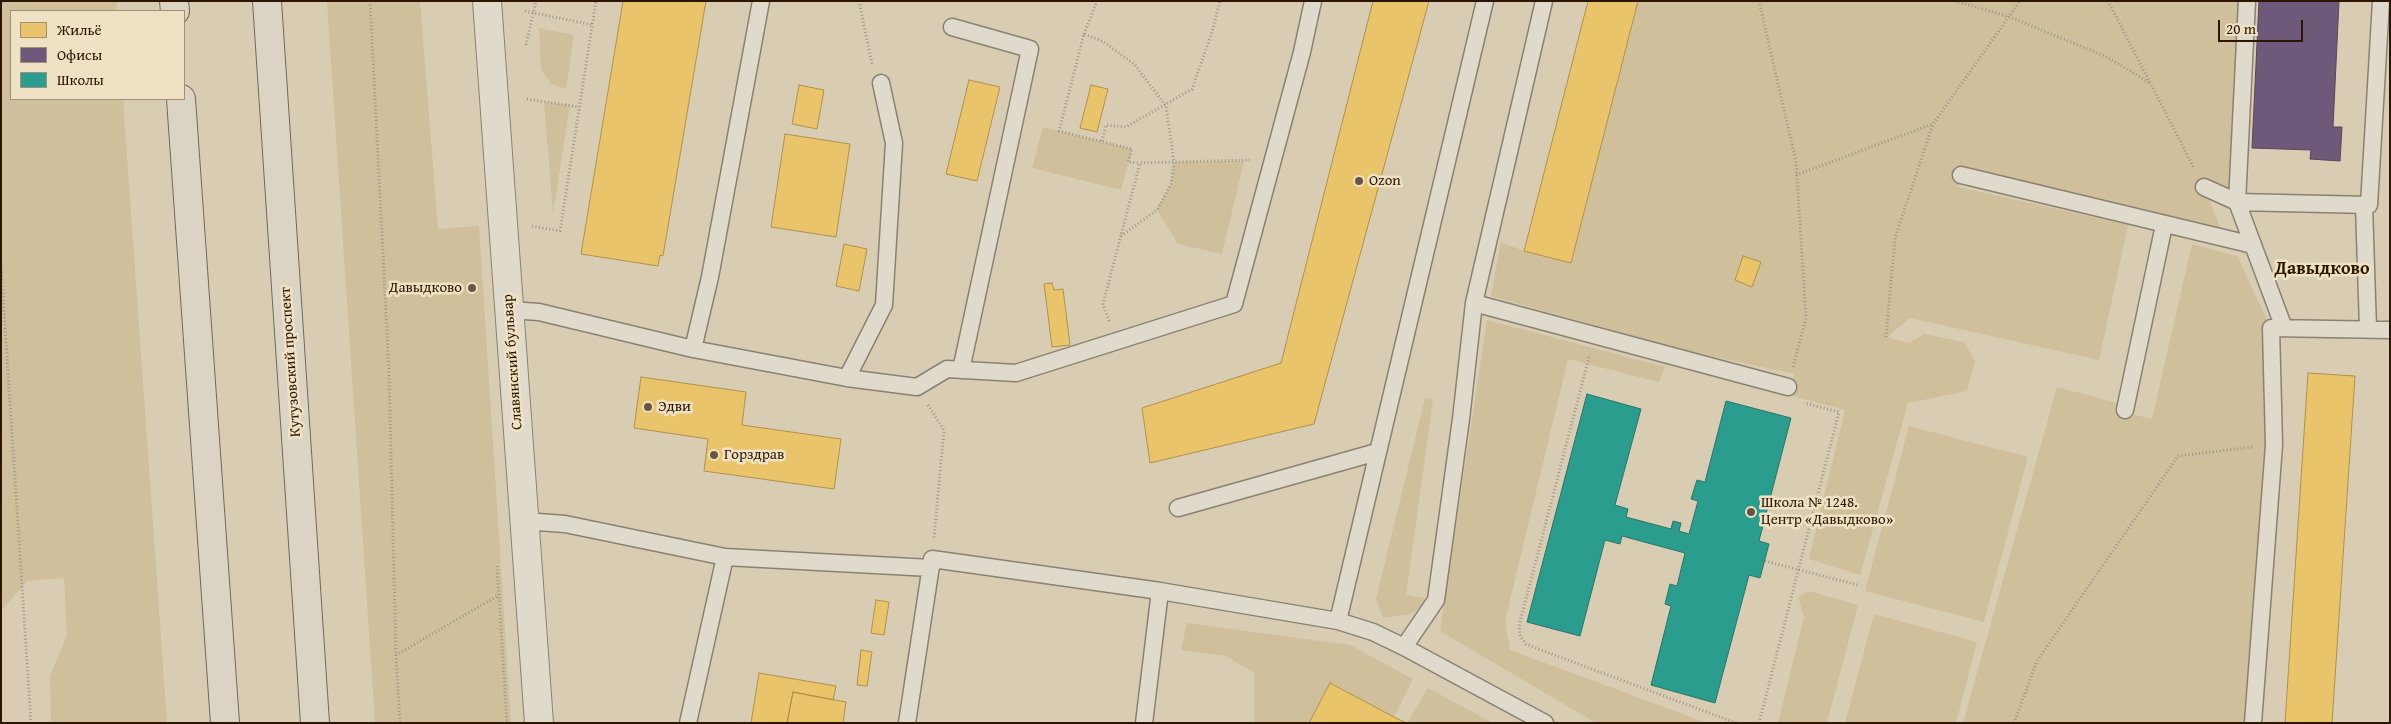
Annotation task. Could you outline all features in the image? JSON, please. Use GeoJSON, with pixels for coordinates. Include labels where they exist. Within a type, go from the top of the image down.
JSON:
{"type":"FeatureCollection","features":[{"type":"Feature","properties":{"kind":"main road","name":"Кутузовский проспект"},"geometry":{"type":"LineString","coordinates":[[268,1],[315,723]]}},
{"type":"Feature","properties":{"kind":"main road"},"geometry":{"type":"LineString","coordinates":[[181,100],[225,723]]}},
{"type":"Feature","properties":{"kind":"street","name":"Славянский бульвар"},"geometry":{"type":"LineString","coordinates":[[487,1],[540,723]]}},
{"type":"Feature","properties":{"kind":"lane"},"geometry":{"type":"LineString","coordinates":[[693,349],[710,277],[761,1]]}},
{"type":"Feature","properties":{"kind":"lane"},"geometry":{"type":"LineString","coordinates":[[510,310],[539,312],[693,349],[848,378],[917,387],[947,368],[1016,373],[1234,304],[1313,1]]}},
{"type":"Feature","properties":{"kind":"lane"},"geometry":{"type":"LineString","coordinates":[[1338,621],[1485,1]]}},
{"type":"Feature","properties":{"kind":"lane"},"geometry":{"type":"LineString","coordinates":[[1404,647],[1436,600],[1461,419],[1474,303],[1544,1]]}},
{"type":"Feature","properties":{"kind":"lane"},"geometry":{"type":"LineString","coordinates":[[2247,1],[2237,202],[2284,328]]}},
{"type":"Feature","properties":{"kind":"lane"},"geometry":{"type":"LineString","coordinates":[[2204,187],[2237,202],[2369,205],[2381,1]]}},
{"type":"Feature","properties":{"kind":"lane"},"geometry":{"type":"LineString","coordinates":[[952,27],[1030,49],[961,370]]}},
{"type":"Feature","properties":{"kind":"lane"},"geometry":{"type":"LineString","coordinates":[[848,378],[884,306],[894,144],[881,83]]}},
{"type":"Feature","properties":{"kind":"lane"},"geometry":{"type":"LineString","coordinates":[[1961,176],[2253,245]]}},
{"type":"Feature","properties":{"kind":"lane"},"geometry":{"type":"LineString","coordinates":[[2364,205],[2368,329]]}},
{"type":"Feature","properties":{"kind":"lane"},"geometry":{"type":"LineString","coordinates":[[2125,410],[2164,225]]}},
{"type":"Feature","properties":{"kind":"lane"},"geometry":{"type":"LineString","coordinates":[[1474,303],[1788,387]]}},
{"type":"Feature","properties":{"kind":"lane"},"geometry":{"type":"LineString","coordinates":[[2253,723],[2274,445],[2271,328],[2390,330]]}},
{"type":"Feature","properties":{"kind":"lane"},"geometry":{"type":"LineString","coordinates":[[1178,508],[1377,452]]}},
{"type":"Feature","properties":{"kind":"lane"},"geometry":{"type":"LineString","coordinates":[[524,521],[565,524],[725,558],[932,563],[1160,591],[1338,621],[1373,632],[1404,647],[1545,723]]}},
{"type":"Feature","properties":{"kind":"lane"},"geometry":{"type":"LineString","coordinates":[[688,723],[725,558]]}},
{"type":"Feature","properties":{"kind":"lane"},"geometry":{"type":"LineString","coordinates":[[907,723],[932,563]]}},
{"type":"Feature","properties":{"kind":"lane"},"geometry":{"type":"LineString","coordinates":[[1144,723],[1160,591]]}},
{"type":"Feature","properties":{"kind":"path"},"geometry":{"type":"LineString","coordinates":[[370,1],[389,372],[396,656],[400,723]]}},
{"type":"Feature","properties":{"kind":"path"},"geometry":{"type":"LineString","coordinates":[[526,45],[536,1]]}},
{"type":"Feature","properties":{"kind":"path"},"geometry":{"type":"LineString","coordinates":[[532,226],[560,231],[596,1]]}},
{"type":"Feature","properties":{"kind":"path"},"geometry":{"type":"LineString","coordinates":[[859,1],[870,60],[881,83]]}},
{"type":"Feature","properties":{"kind":"path"},"geometry":{"type":"LineString","coordinates":[[1097,1],[1084,34],[1059,130],[1132,149],[1128,162],[1244,161],[1274,153]]}},
{"type":"Feature","properties":{"kind":"path"},"geometry":{"type":"LineString","coordinates":[[1102,141],[1106,125],[1126,127],[1166,106],[1192,89],[1212,32],[1220,1]]}},
{"type":"Feature","properties":{"kind":"path"},"geometry":{"type":"LineString","coordinates":[[1759,1],[1796,162],[1806,318],[1785,398],[1839,412],[1759,723]]}},
{"type":"Feature","properties":{"kind":"path"},"geometry":{"type":"LineString","coordinates":[[1955,1],[2010,16],[2107,57],[2150,84]]}},
{"type":"Feature","properties":{"kind":"path"},"geometry":{"type":"LineString","coordinates":[[1886,337],[1895,238],[1933,124],[2020,1]]}},
{"type":"Feature","properties":{"kind":"path"},"geometry":{"type":"LineString","coordinates":[[2108,1],[2204,187]]}},
{"type":"Feature","properties":{"kind":"path"},"geometry":{"type":"LineString","coordinates":[[525,12],[593,25]]}},
{"type":"Feature","properties":{"kind":"path"},"geometry":{"type":"LineString","coordinates":[[1084,34],[1104,42],[1135,65],[1166,106],[1174,162],[1171,184],[1157,210],[1121,236]]}},
{"type":"Feature","properties":{"kind":"path"},"geometry":{"type":"LineString","coordinates":[[527,99],[580,107]]}},
{"type":"Feature","properties":{"kind":"path"},"geometry":{"type":"LineString","coordinates":[[1796,175],[1933,124]]}},
{"type":"Feature","properties":{"kind":"path"},"geometry":{"type":"LineString","coordinates":[[1115,341],[1103,304],[1140,163]]}},
{"type":"Feature","properties":{"kind":"path"},"geometry":{"type":"LineString","coordinates":[[1,265],[31,723]]}},
{"type":"Feature","properties":{"kind":"path"},"geometry":{"type":"LineString","coordinates":[[1595,335],[1519,626],[1520,636],[1526,644],[1533,647],[1736,723]]}},
{"type":"Feature","properties":{"kind":"path"},"geometry":{"type":"LineString","coordinates":[[917,387],[944,430],[932,563]]}},
{"type":"Feature","properties":{"kind":"path"},"geometry":{"type":"LineString","coordinates":[[2014,723],[2037,661],[2178,456],[2274,445]]}},
{"type":"Feature","properties":{"kind":"path"},"geometry":{"type":"LineString","coordinates":[[1764,561],[1858,585]]}},
{"type":"Feature","properties":{"kind":"path"},"geometry":{"type":"LineString","coordinates":[[396,656],[499,595]]}},
{"type":"Feature","properties":{"kind":"path"},"geometry":{"type":"LineString","coordinates":[[1722,723],[1724,718]]}},
{"type":"Feature","properties":{"kind":"shaded area"},"geometry":{"type":"Polygon","coordinates":[[[1,1],[117,1],[117,10],[10,10],[10,100],[123,100],[167,723],[51,723],[50,676],[67,635],[64,578],[27,581],[1,611],[1,1]]]}},
{"type":"Feature","properties":{"kind":"shaded area"},"geometry":{"type":"Polygon","coordinates":[[[327,1],[420,1],[438,229],[479,226],[511,723],[375,723],[327,1]]]}},
{"type":"Feature","properties":{"kind":"shaded area"},"geometry":{"type":"Polygon","coordinates":[[[1638,1],[2247,1],[2237,202],[2204,188],[2225,239],[1961,176],[1958,187],[2128,225],[2099,360],[1910,318],[1887,337],[1910,343],[1924,334],[1964,342],[1975,361],[1967,391],[1908,403],[1860,575],[1809,559],[1845,410],[1789,395],[1794,374],[1684,350],[1491,296],[1501,242],[1524,251],[1571,262],[1638,1]],[[1743,257],[1735,280],[1752,287],[1761,262],[1743,257]]]}},
{"type":"Feature","properties":{"kind":"shaded area"},"geometry":{"type":"Polygon","coordinates":[[[539,28],[574,35],[566,89],[551,84],[541,69],[539,28]]]}},
{"type":"Feature","properties":{"kind":"shaded area"},"geometry":{"type":"Polygon","coordinates":[[[544,102],[570,105],[553,214],[544,102]]]}},
{"type":"Feature","properties":{"kind":"shaded area"},"geometry":{"type":"Polygon","coordinates":[[[1043,127],[1132,149],[1121,190],[1032,168],[1043,127]]]}},
{"type":"Feature","properties":{"kind":"shaded area"},"geometry":{"type":"Polygon","coordinates":[[[1244,161],[1222,254],[1178,244],[1157,210],[1171,184],[1174,162],[1244,161]]]}},
{"type":"Feature","properties":{"kind":"shaded area"},"geometry":{"type":"Polygon","coordinates":[[[2192,244],[2237,256],[2271,328],[2274,445],[2249,723],[1963,723],[2057,387],[2118,403],[2131,414],[2152,419],[2192,244]]]}},
{"type":"Feature","properties":{"kind":"shaded area"},"geometry":{"type":"Polygon","coordinates":[[[1487,320],[1665,367],[1659,382],[1568,359],[1505,621],[1510,650],[1707,723],[1596,723],[1440,631],[1487,320]]]}},
{"type":"Feature","properties":{"kind":"shaded area"},"geometry":{"type":"Polygon","coordinates":[[[1425,398],[1433,400],[1406,595],[1436,600],[1411,614],[1383,618],[1376,599],[1425,398]]]}},
{"type":"Feature","properties":{"kind":"shaded area"},"geometry":{"type":"Polygon","coordinates":[[[1909,426],[2028,457],[1984,622],[1865,591],[1909,426]]]}},
{"type":"Feature","properties":{"kind":"shaded area"},"geometry":{"type":"Polygon","coordinates":[[[1809,591],[1858,605],[1827,723],[1778,723],[1804,617],[1798,597],[1809,591]]]}},
{"type":"Feature","properties":{"kind":"shaded area"},"geometry":{"type":"Polygon","coordinates":[[[1874,614],[1977,642],[1956,723],[1845,723],[1874,614]]]}},
{"type":"Feature","properties":{"kind":"shaded area"},"geometry":{"type":"Polygon","coordinates":[[[1187,623],[1350,645],[1413,679],[1394,717],[1330,683],[1309,723],[1254,723],[1254,673],[1226,656],[1181,650],[1187,623]]]}},
{"type":"Feature","properties":{"kind":"shaded area"},"geometry":{"type":"Polygon","coordinates":[[[1428,688],[1493,723],[1407,723],[1428,688]]]}},
{"type":"Feature","properties":{"kind":"building: Жильё"},"geometry":{"type":"Polygon","coordinates":[[[623,1],[706,1],[663,256],[660,255],[658,266],[581,254],[623,1]]]}},
{"type":"Feature","properties":{"kind":"building: Жильё"},"geometry":{"type":"Polygon","coordinates":[[[1373,1],[1429,1],[1314,424],[1150,463],[1142,408],[1281,363],[1373,1]]]}},
{"type":"Feature","properties":{"kind":"building: Жильё"},"geometry":{"type":"Polygon","coordinates":[[[1588,1],[1638,1],[1571,263],[1524,251],[1588,1]]]}},
{"type":"Feature","properties":{"kind":"building: Жильё"},"geometry":{"type":"Polygon","coordinates":[[[969,80],[1000,87],[977,181],[946,174],[969,80]]]}},
{"type":"Feature","properties":{"kind":"building: Жильё"},"geometry":{"type":"Polygon","coordinates":[[[799,85],[824,90],[817,129],[792,124],[799,85]]]}},
{"type":"Feature","properties":{"kind":"building: Жильё"},"geometry":{"type":"Polygon","coordinates":[[[1091,85],[1108,89],[1097,132],[1080,128],[1091,85]]]}},
{"type":"Feature","properties":{"kind":"building: Жильё"},"geometry":{"type":"Polygon","coordinates":[[[785,134],[850,144],[836,237],[771,227],[785,134]]]}},
{"type":"Feature","properties":{"kind":"building: Жильё"},"geometry":{"type":"Polygon","coordinates":[[[844,244],[867,249],[859,291],[836,286],[844,244]]]}},
{"type":"Feature","properties":{"kind":"building: Жильё"},"geometry":{"type":"Polygon","coordinates":[[[1743,256],[1761,262],[1752,287],[1735,280],[1743,256]]]}},
{"type":"Feature","properties":{"kind":"building: Жильё"},"geometry":{"type":"Polygon","coordinates":[[[1052,283],[1054,290],[1063,289],[1070,345],[1052,347],[1044,284],[1052,283]]]}},
{"type":"Feature","properties":{"kind":"building: Жильё"},"geometry":{"type":"Polygon","coordinates":[[[2308,373],[2355,376],[2332,723],[2285,723],[2308,373]]]}},
{"type":"Feature","properties":{"kind":"building: Жильё"},"geometry":{"type":"Polygon","coordinates":[[[641,377],[746,392],[742,425],[841,439],[834,489],[704,471],[708,439],[634,428],[641,377]]]}},
{"type":"Feature","properties":{"kind":"building: Жильё"},"geometry":{"type":"Polygon","coordinates":[[[876,600],[889,602],[884,635],[871,633],[876,600]]]}},
{"type":"Feature","properties":{"kind":"building: Жильё"},"geometry":{"type":"Polygon","coordinates":[[[861,650],[872,652],[867,686],[857,685],[861,650]]]}},
{"type":"Feature","properties":{"kind":"building: Жильё"},"geometry":{"type":"Polygon","coordinates":[[[759,673],[836,686],[833,700],[793,692],[787,723],[751,723],[759,673]]]}},
{"type":"Feature","properties":{"kind":"building: Жильё"},"geometry":{"type":"Polygon","coordinates":[[[1330,683],[1394,717],[1406,723],[1309,723],[1330,683]]]}},
{"type":"Feature","properties":{"kind":"building: Жильё"},"geometry":{"type":"Polygon","coordinates":[[[793,692],[846,702],[843,723],[787,723],[793,692]]]}},
{"type":"Feature","properties":{"kind":"building: Офисы"},"geometry":{"type":"Polygon","coordinates":[[[2259,1],[2339,1],[2333,127],[2342,127],[2340,161],[2310,159],[2311,150],[2252,148],[2259,1]]]}},
{"type":"Feature","properties":{"kind":"building: Школы"},"geometry":{"type":"Polygon","coordinates":[[[1587,394],[1641,409],[1615,505],[1628,509],[1626,517],[1671,529],[1673,521],[1681,523],[1679,531],[1689,534],[1698,501],[1691,499],[1697,480],[1705,482],[1726,401],[1791,418],[1759,541],[1769,544],[1760,578],[1749,575],[1715,703],[1651,685],[1671,606],[1665,604],[1670,584],[1677,586],[1685,553],[1622,536],[1620,544],[1605,540],[1580,636],[1527,622],[1587,394]]]}},
{"type":"Feature","properties":{"kind":"place","name":"Ozon"},"geometry":{"type":"Point","coordinates":[1359,181]}},
{"type":"Feature","properties":{"kind":"place","name":"Давыдково"},"geometry":{"type":"Point","coordinates":[472,288]}},
{"type":"Feature","properties":{"kind":"place","name":"Эдви"},"geometry":{"type":"Point","coordinates":[648,407]}},
{"type":"Feature","properties":{"kind":"place","name":"Горздрав"},"geometry":{"type":"Point","coordinates":[714,455]}},
{"type":"Feature","properties":{"kind":"place","name":"Школа № 1248. Центр «Давыдково»"},"geometry":{"type":"Point","coordinates":[1751,512]}},
{"type":"Feature","properties":{"kind":"district","name":"Давыдково"},"geometry":{"type":"Point","coordinates":[2322,269]}}]}
